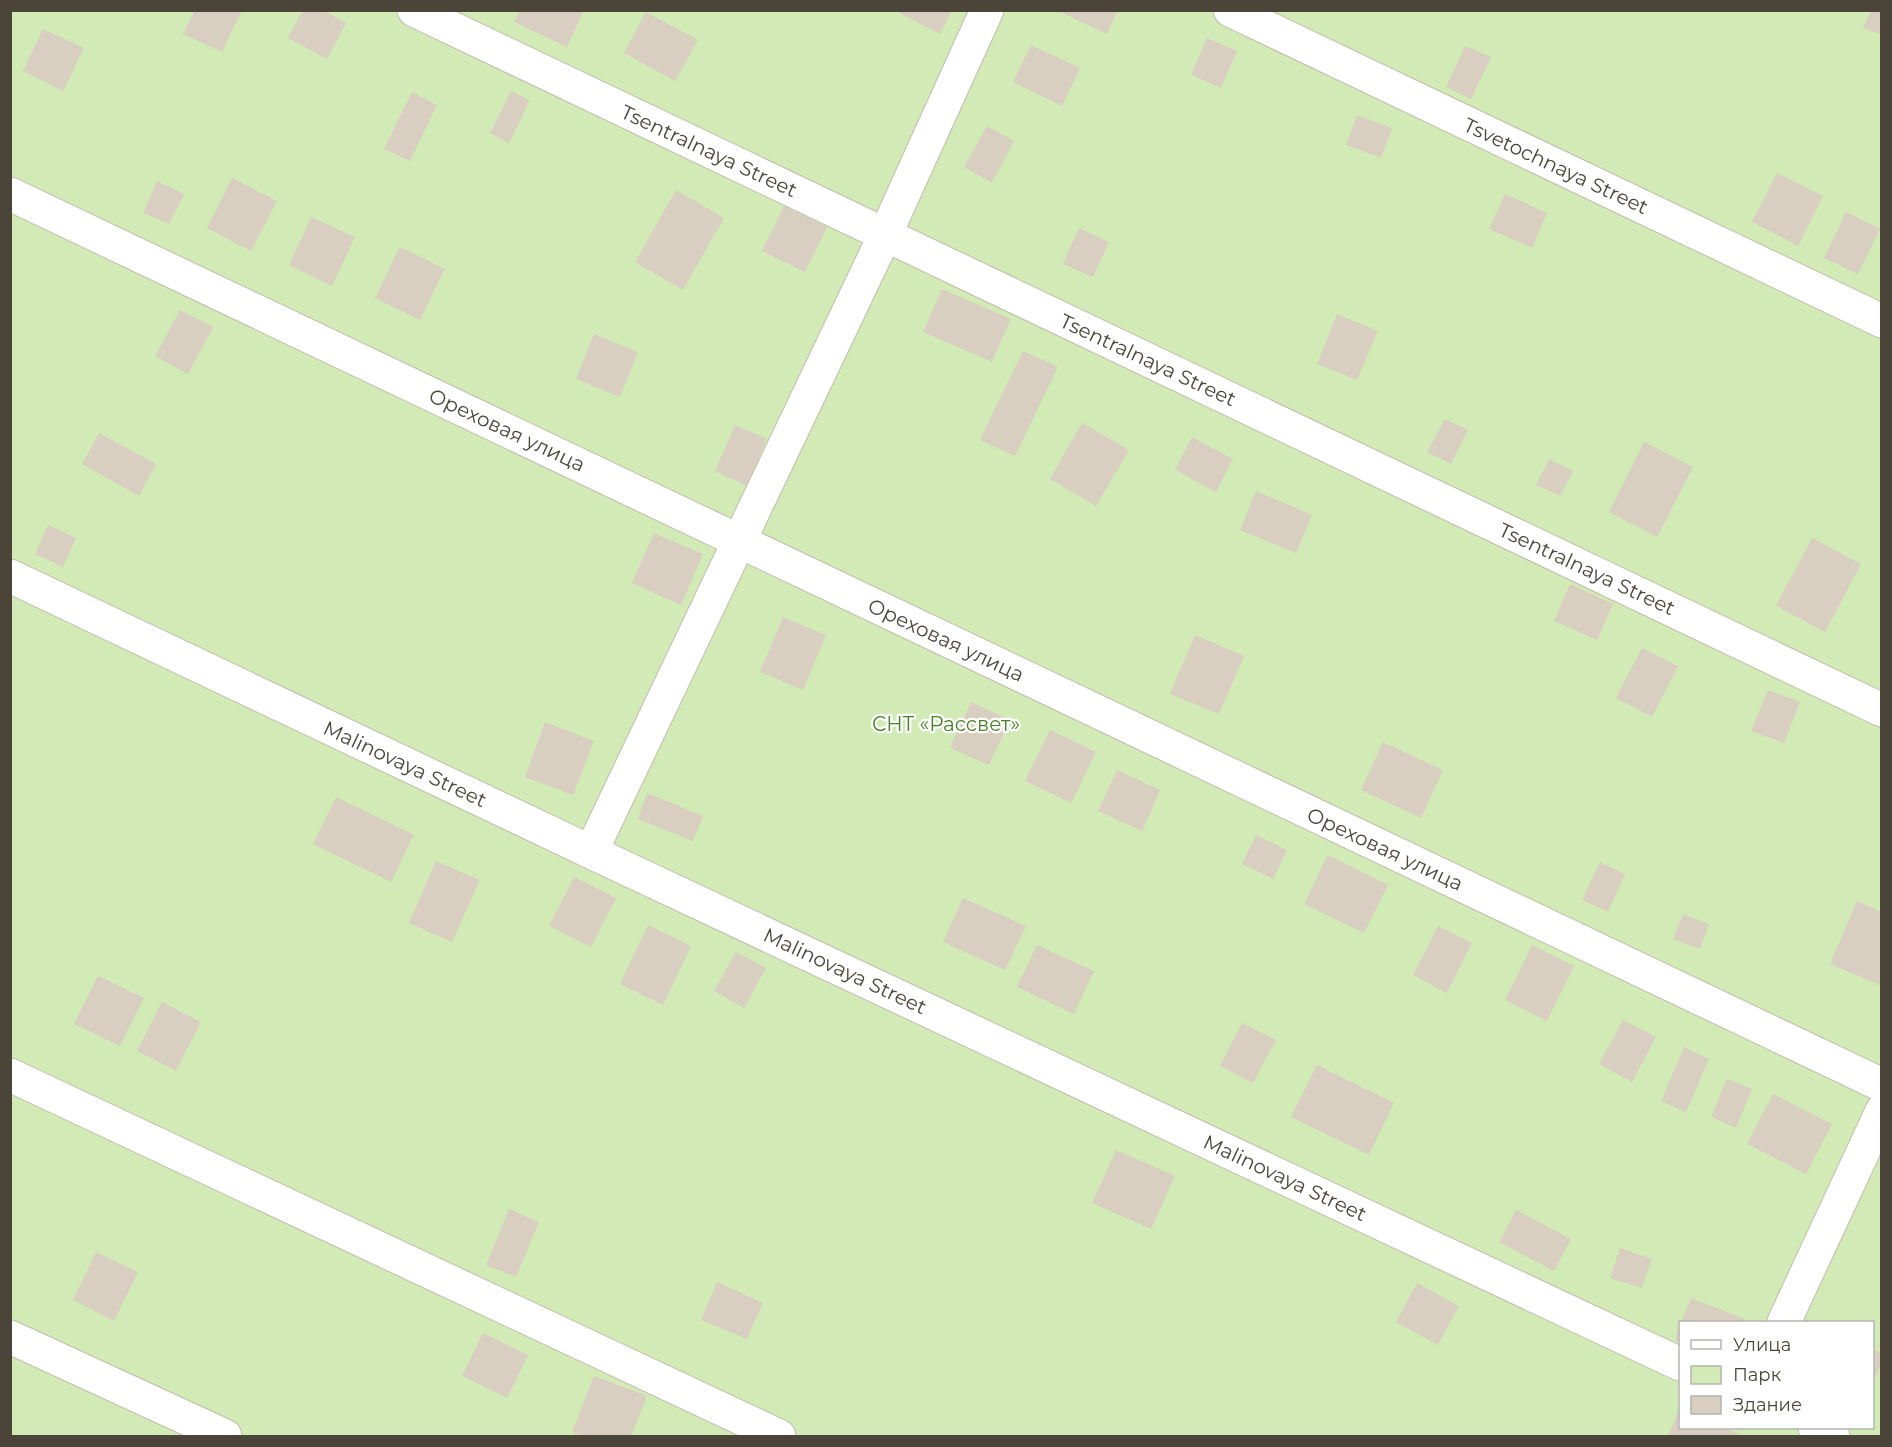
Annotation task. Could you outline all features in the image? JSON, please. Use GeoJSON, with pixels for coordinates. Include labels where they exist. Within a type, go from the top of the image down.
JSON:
{"type":"FeatureCollection","features":[{"type":"Feature","properties":{"kind":"street","name":"Tsentralnaya Street"},"geometry":{"type":"LineString","coordinates":[[414,10],[1881,710]]}},
{"type":"Feature","properties":{"kind":"street"},"geometry":{"type":"LineString","coordinates":[[591,852],[885,235],[987,10]]}},
{"type":"Feature","properties":{"kind":"street","name":"Tsvetochnaya Street"},"geometry":{"type":"LineString","coordinates":[[1230,10],[1881,321]]}},
{"type":"Feature","properties":{"kind":"street","name":"Ореховая улица"},"geometry":{"type":"LineString","coordinates":[[10,194],[1881,1086]]}},
{"type":"Feature","properties":{"kind":"street","name":"Malinovaya Street"},"geometry":{"type":"LineString","coordinates":[[10,576],[1679,1364]]}},
{"type":"Feature","properties":{"kind":"street"},"geometry":{"type":"LineString","coordinates":[[10,1075],[779,1437]]}},
{"type":"Feature","properties":{"kind":"street"},"geometry":{"type":"LineString","coordinates":[[1785,1321],[1881,1111]]}},
{"type":"Feature","properties":{"kind":"street"},"geometry":{"type":"LineString","coordinates":[[10,1337],[225,1437]]}},
{"type":"Feature","properties":{"kind":"street"},"geometry":{"type":"LineString","coordinates":[[1817,1429],[1833,1437]]}},
{"type":"Feature","properties":{"kind":"green space","name":"СНТ «Рассвет»"},"geometry":{"type":"Polygon","coordinates":[[[10,11],[1881,11],[1881,1436],[11,1436],[10,11]]]}},
{"type":"Feature","properties":{"kind":"building"},"geometry":{"type":"Polygon","coordinates":[[[195,10],[242,10],[222,52],[183,34],[195,10]]]}},
{"type":"Feature","properties":{"kind":"building"},"geometry":{"type":"Polygon","coordinates":[[[303,10],[323,10],[346,23],[327,59],[288,38],[303,10]]]}},
{"type":"Feature","properties":{"kind":"building"},"geometry":{"type":"Polygon","coordinates":[[[520,10],[584,10],[567,47],[514,22],[520,10]]]}},
{"type":"Feature","properties":{"kind":"building"},"geometry":{"type":"Polygon","coordinates":[[[894,10],[952,10],[940,34],[894,10]]]}},
{"type":"Feature","properties":{"kind":"building"},"geometry":{"type":"Polygon","coordinates":[[[1056,10],[1118,10],[1107,34],[1056,10]]]}},
{"type":"Feature","properties":{"kind":"building"},"geometry":{"type":"Polygon","coordinates":[[[1871,10],[1882,10],[1882,35],[1863,28],[1871,10]]]}},
{"type":"Feature","properties":{"kind":"building"},"geometry":{"type":"Polygon","coordinates":[[[646,12],[698,40],[675,81],[624,53],[646,12]]]}},
{"type":"Feature","properties":{"kind":"building"},"geometry":{"type":"Polygon","coordinates":[[[43,29],[84,48],[63,91],[23,71],[43,29]]]}},
{"type":"Feature","properties":{"kind":"building"},"geometry":{"type":"Polygon","coordinates":[[[1207,38],[1237,51],[1221,88],[1191,75],[1207,38]]]}},
{"type":"Feature","properties":{"kind":"building"},"geometry":{"type":"Polygon","coordinates":[[[1031,45],[1080,68],[1062,106],[1013,82],[1031,45]]]}},
{"type":"Feature","properties":{"kind":"building"},"geometry":{"type":"Polygon","coordinates":[[[1465,46],[1491,57],[1471,99],[1446,87],[1465,46]]]}},
{"type":"Feature","properties":{"kind":"building"},"geometry":{"type":"Polygon","coordinates":[[[511,91],[530,100],[509,143],[490,133],[511,91]]]}},
{"type":"Feature","properties":{"kind":"building"},"geometry":{"type":"Polygon","coordinates":[[[412,92],[437,105],[410,161],[384,149],[412,92]]]}},
{"type":"Feature","properties":{"kind":"building"},"geometry":{"type":"Polygon","coordinates":[[[1357,115],[1392,128],[1381,158],[1346,145],[1357,115]]]}},
{"type":"Feature","properties":{"kind":"building"},"geometry":{"type":"Polygon","coordinates":[[[987,126],[1014,141],[992,183],[964,167],[987,126]]]}},
{"type":"Feature","properties":{"kind":"building"},"geometry":{"type":"Polygon","coordinates":[[[1777,173],[1823,196],[1798,246],[1752,222],[1777,173]]]}},
{"type":"Feature","properties":{"kind":"building"},"geometry":{"type":"Polygon","coordinates":[[[232,178],[277,201],[251,251],[207,228],[232,178]]]}},
{"type":"Feature","properties":{"kind":"building"},"geometry":{"type":"Polygon","coordinates":[[[157,181],[184,194],[169,224],[143,213],[157,181]]]}},
{"type":"Feature","properties":{"kind":"building"},"geometry":{"type":"Polygon","coordinates":[[[676,190],[724,218],[683,290],[635,262],[676,190]]]}},
{"type":"Feature","properties":{"kind":"building"},"geometry":{"type":"Polygon","coordinates":[[[1505,194],[1547,213],[1532,248],[1489,229],[1505,194]]]}},
{"type":"Feature","properties":{"kind":"building"},"geometry":{"type":"Polygon","coordinates":[[[784,206],[827,227],[805,272],[762,251],[784,206]]]}},
{"type":"Feature","properties":{"kind":"building"},"geometry":{"type":"Polygon","coordinates":[[[1846,212],[1880,229],[1858,274],[1824,258],[1846,212]]]}},
{"type":"Feature","properties":{"kind":"building"},"geometry":{"type":"Polygon","coordinates":[[[311,217],[355,237],[332,286],[289,265],[311,217]]]}},
{"type":"Feature","properties":{"kind":"building"},"geometry":{"type":"Polygon","coordinates":[[[1079,228],[1109,242],[1093,277],[1063,264],[1079,228]]]}},
{"type":"Feature","properties":{"kind":"building"},"geometry":{"type":"Polygon","coordinates":[[[400,247],[445,269],[420,320],[375,298],[400,247]]]}},
{"type":"Feature","properties":{"kind":"building"},"geometry":{"type":"Polygon","coordinates":[[[942,289],[1011,319],[992,362],[923,332],[942,289]]]}},
{"type":"Feature","properties":{"kind":"building"},"geometry":{"type":"Polygon","coordinates":[[[180,310],[213,327],[188,374],[155,356],[180,310]]]}},
{"type":"Feature","properties":{"kind":"building"},"geometry":{"type":"Polygon","coordinates":[[[1337,314],[1378,331],[1357,380],[1317,364],[1337,314]]]}},
{"type":"Feature","properties":{"kind":"building"},"geometry":{"type":"Polygon","coordinates":[[[594,334],[638,352],[620,397],[576,379],[594,334]]]}},
{"type":"Feature","properties":{"kind":"building"},"geometry":{"type":"Polygon","coordinates":[[[1023,351],[1058,367],[1015,456],[980,440],[1023,351]]]}},
{"type":"Feature","properties":{"kind":"building"},"geometry":{"type":"Polygon","coordinates":[[[1445,419],[1468,430],[1451,464],[1427,452],[1445,419]]]}},
{"type":"Feature","properties":{"kind":"building"},"geometry":{"type":"Polygon","coordinates":[[[1082,423],[1129,450],[1096,506],[1050,479],[1082,423]]]}},
{"type":"Feature","properties":{"kind":"building"},"geometry":{"type":"Polygon","coordinates":[[[735,425],[767,439],[747,486],[715,471],[735,425]]]}},
{"type":"Feature","properties":{"kind":"building"},"geometry":{"type":"Polygon","coordinates":[[[99,433],[156,464],[139,496],[82,464],[99,433]]]}},
{"type":"Feature","properties":{"kind":"building"},"geometry":{"type":"Polygon","coordinates":[[[1192,437],[1233,459],[1216,492],[1175,470],[1192,437]]]}},
{"type":"Feature","properties":{"kind":"building"},"geometry":{"type":"Polygon","coordinates":[[[1644,442],[1693,467],[1657,537],[1609,512],[1644,442]]]}},
{"type":"Feature","properties":{"kind":"building"},"geometry":{"type":"Polygon","coordinates":[[[1549,459],[1573,471],[1560,496],[1536,485],[1549,459]]]}},
{"type":"Feature","properties":{"kind":"building"},"geometry":{"type":"Polygon","coordinates":[[[1256,491],[1312,515],[1296,553],[1240,530],[1256,491]]]}},
{"type":"Feature","properties":{"kind":"building"},"geometry":{"type":"Polygon","coordinates":[[[48,525],[76,538],[63,567],[35,554],[48,525]]]}},
{"type":"Feature","properties":{"kind":"building"},"geometry":{"type":"Polygon","coordinates":[[[654,533],[703,554],[681,605],[632,583],[654,533]]]}},
{"type":"Feature","properties":{"kind":"building"},"geometry":{"type":"Polygon","coordinates":[[[1812,538],[1861,564],[1825,632],[1776,606],[1812,538]]]}},
{"type":"Feature","properties":{"kind":"building"},"geometry":{"type":"Polygon","coordinates":[[[1570,584],[1613,604],[1597,640],[1554,621],[1570,584]]]}},
{"type":"Feature","properties":{"kind":"building"},"geometry":{"type":"Polygon","coordinates":[[[783,617],[826,635],[803,690],[760,672],[783,617]]]}},
{"type":"Feature","properties":{"kind":"building"},"geometry":{"type":"Polygon","coordinates":[[[1195,635],[1244,656],[1219,714],[1170,694],[1195,635]]]}},
{"type":"Feature","properties":{"kind":"building"},"geometry":{"type":"Polygon","coordinates":[[[1642,648],[1678,666],[1652,717],[1616,698],[1642,648]]]}},
{"type":"Feature","properties":{"kind":"building"},"geometry":{"type":"Polygon","coordinates":[[[1768,690],[1800,702],[1784,743],[1751,731],[1768,690]]]}},
{"type":"Feature","properties":{"kind":"building"},"geometry":{"type":"Polygon","coordinates":[[[971,702],[1010,720],[989,765],[950,748],[971,702]]]}},
{"type":"Feature","properties":{"kind":"building"},"geometry":{"type":"Polygon","coordinates":[[[545,722],[594,741],[573,795],[525,777],[545,722]]]}},
{"type":"Feature","properties":{"kind":"building"},"geometry":{"type":"Polygon","coordinates":[[[1050,730],[1096,752],[1071,803],[1025,781],[1050,730]]]}},
{"type":"Feature","properties":{"kind":"building"},"geometry":{"type":"Polygon","coordinates":[[[1383,742],[1443,770],[1421,818],[1361,790],[1383,742]]]}},
{"type":"Feature","properties":{"kind":"building"},"geometry":{"type":"Polygon","coordinates":[[[1117,770],[1160,790],[1142,831],[1098,811],[1117,770]]]}},
{"type":"Feature","properties":{"kind":"building"},"geometry":{"type":"Polygon","coordinates":[[[647,793],[703,816],[693,841],[638,819],[647,793]]]}},
{"type":"Feature","properties":{"kind":"building"},"geometry":{"type":"Polygon","coordinates":[[[336,797],[414,835],[391,882],[313,844],[336,797]]]}},
{"type":"Feature","properties":{"kind":"building"},"geometry":{"type":"Polygon","coordinates":[[[1256,835],[1287,850],[1273,879],[1242,864],[1256,835]]]}},
{"type":"Feature","properties":{"kind":"building"},"geometry":{"type":"Polygon","coordinates":[[[1328,855],[1388,885],[1364,933],[1304,904],[1328,855]]]}},
{"type":"Feature","properties":{"kind":"building"},"geometry":{"type":"Polygon","coordinates":[[[436,861],[480,880],[452,942],[409,923],[436,861]]]}},
{"type":"Feature","properties":{"kind":"building"},"geometry":{"type":"Polygon","coordinates":[[[1600,862],[1625,874],[1608,912],[1582,900],[1600,862]]]}},
{"type":"Feature","properties":{"kind":"building"},"geometry":{"type":"Polygon","coordinates":[[[574,877],[616,898],[591,947],[549,926],[574,877]]]}},
{"type":"Feature","properties":{"kind":"building"},"geometry":{"type":"Polygon","coordinates":[[[963,898],[1026,926],[1005,970],[943,942],[963,898]]]}},
{"type":"Feature","properties":{"kind":"building"},"geometry":{"type":"Polygon","coordinates":[[[1857,901],[1882,912],[1882,986],[1830,964],[1857,901]]]}},
{"type":"Feature","properties":{"kind":"building"},"geometry":{"type":"Polygon","coordinates":[[[1683,914],[1709,924],[1700,949],[1673,939],[1683,914]]]}},
{"type":"Feature","properties":{"kind":"building"},"geometry":{"type":"Polygon","coordinates":[[[648,925],[691,946],[663,1005],[620,984],[648,925]]]}},
{"type":"Feature","properties":{"kind":"building"},"geometry":{"type":"Polygon","coordinates":[[[1438,926],[1472,943],[1447,993],[1413,975],[1438,926]]]}},
{"type":"Feature","properties":{"kind":"building"},"geometry":{"type":"Polygon","coordinates":[[[1037,945],[1094,971],[1074,1014],[1017,987],[1037,945]]]}},
{"type":"Feature","properties":{"kind":"building"},"geometry":{"type":"Polygon","coordinates":[[[1532,945],[1574,966],[1547,1021],[1505,1000],[1532,945]]]}},
{"type":"Feature","properties":{"kind":"building"},"geometry":{"type":"Polygon","coordinates":[[[736,952],[766,968],[744,1008],[714,991],[736,952]]]}},
{"type":"Feature","properties":{"kind":"building"},"geometry":{"type":"Polygon","coordinates":[[[98,976],[144,998],[120,1046],[74,1024],[98,976]]]}},
{"type":"Feature","properties":{"kind":"building"},"geometry":{"type":"Polygon","coordinates":[[[162,1002],[201,1022],[176,1071],[137,1051],[162,1002]]]}},
{"type":"Feature","properties":{"kind":"building"},"geometry":{"type":"Polygon","coordinates":[[[1623,1020],[1656,1037],[1632,1082],[1599,1064],[1623,1020]]]}},
{"type":"Feature","properties":{"kind":"building"},"geometry":{"type":"Polygon","coordinates":[[[1242,1023],[1276,1040],[1253,1083],[1220,1066],[1242,1023]]]}},
{"type":"Feature","properties":{"kind":"building"},"geometry":{"type":"Polygon","coordinates":[[[1684,1047],[1709,1059],[1686,1112],[1661,1101],[1684,1047]]]}},
{"type":"Feature","properties":{"kind":"building"},"geometry":{"type":"Polygon","coordinates":[[[1317,1065],[1394,1103],[1369,1155],[1291,1117],[1317,1065]]]}},
{"type":"Feature","properties":{"kind":"building"},"geometry":{"type":"Polygon","coordinates":[[[1727,1079],[1752,1089],[1736,1128],[1711,1117],[1727,1079]]]}},
{"type":"Feature","properties":{"kind":"building"},"geometry":{"type":"Polygon","coordinates":[[[1773,1094],[1832,1124],[1806,1174],[1747,1144],[1773,1094]]]}},
{"type":"Feature","properties":{"kind":"building"},"geometry":{"type":"Polygon","coordinates":[[[1116,1150],[1175,1176],[1151,1229],[1092,1203],[1116,1150]]]}},
{"type":"Feature","properties":{"kind":"building"},"geometry":{"type":"Polygon","coordinates":[[[509,1209],[539,1222],[516,1277],[486,1265],[509,1209]]]}},
{"type":"Feature","properties":{"kind":"building"},"geometry":{"type":"Polygon","coordinates":[[[1516,1210],[1571,1239],[1554,1271],[1499,1242],[1516,1210]]]}},
{"type":"Feature","properties":{"kind":"building"},"geometry":{"type":"Polygon","coordinates":[[[1620,1248],[1652,1259],[1642,1288],[1610,1278],[1620,1248]]]}},
{"type":"Feature","properties":{"kind":"building"},"geometry":{"type":"Polygon","coordinates":[[[96,1252],[138,1272],[114,1321],[73,1300],[96,1252]]]}},
{"type":"Feature","properties":{"kind":"building"},"geometry":{"type":"Polygon","coordinates":[[[717,1282],[763,1303],[747,1339],[701,1320],[717,1282]]]}},
{"type":"Feature","properties":{"kind":"building"},"geometry":{"type":"Polygon","coordinates":[[[1417,1283],[1459,1306],[1438,1345],[1396,1322],[1417,1283]]]}},
{"type":"Feature","properties":{"kind":"building"},"geometry":{"type":"Polygon","coordinates":[[[1691,1298],[1745,1319],[1744,1321],[1681,1321],[1691,1298]]]}},
{"type":"Feature","properties":{"kind":"building"},"geometry":{"type":"Polygon","coordinates":[[[1679,1328],[1679,1342],[1675,1340],[1679,1328]]]}},
{"type":"Feature","properties":{"kind":"building"},"geometry":{"type":"Polygon","coordinates":[[[483,1333],[528,1355],[507,1398],[462,1376],[483,1333]]]}},
{"type":"Feature","properties":{"kind":"building"},"geometry":{"type":"Polygon","coordinates":[[[1874,1350],[1882,1354],[1882,1363],[1874,1378],[1874,1350]]]}},
{"type":"Feature","properties":{"kind":"building"},"geometry":{"type":"Polygon","coordinates":[[[594,1376],[647,1396],[631,1436],[583,1436],[572,1432],[594,1376]]]}},
{"type":"Feature","properties":{"kind":"building"},"geometry":{"type":"Polygon","coordinates":[[[1679,1409],[1679,1429],[1727,1429],[1742,1435],[1741,1436],[1668,1436],[1679,1409]]]}}]}
